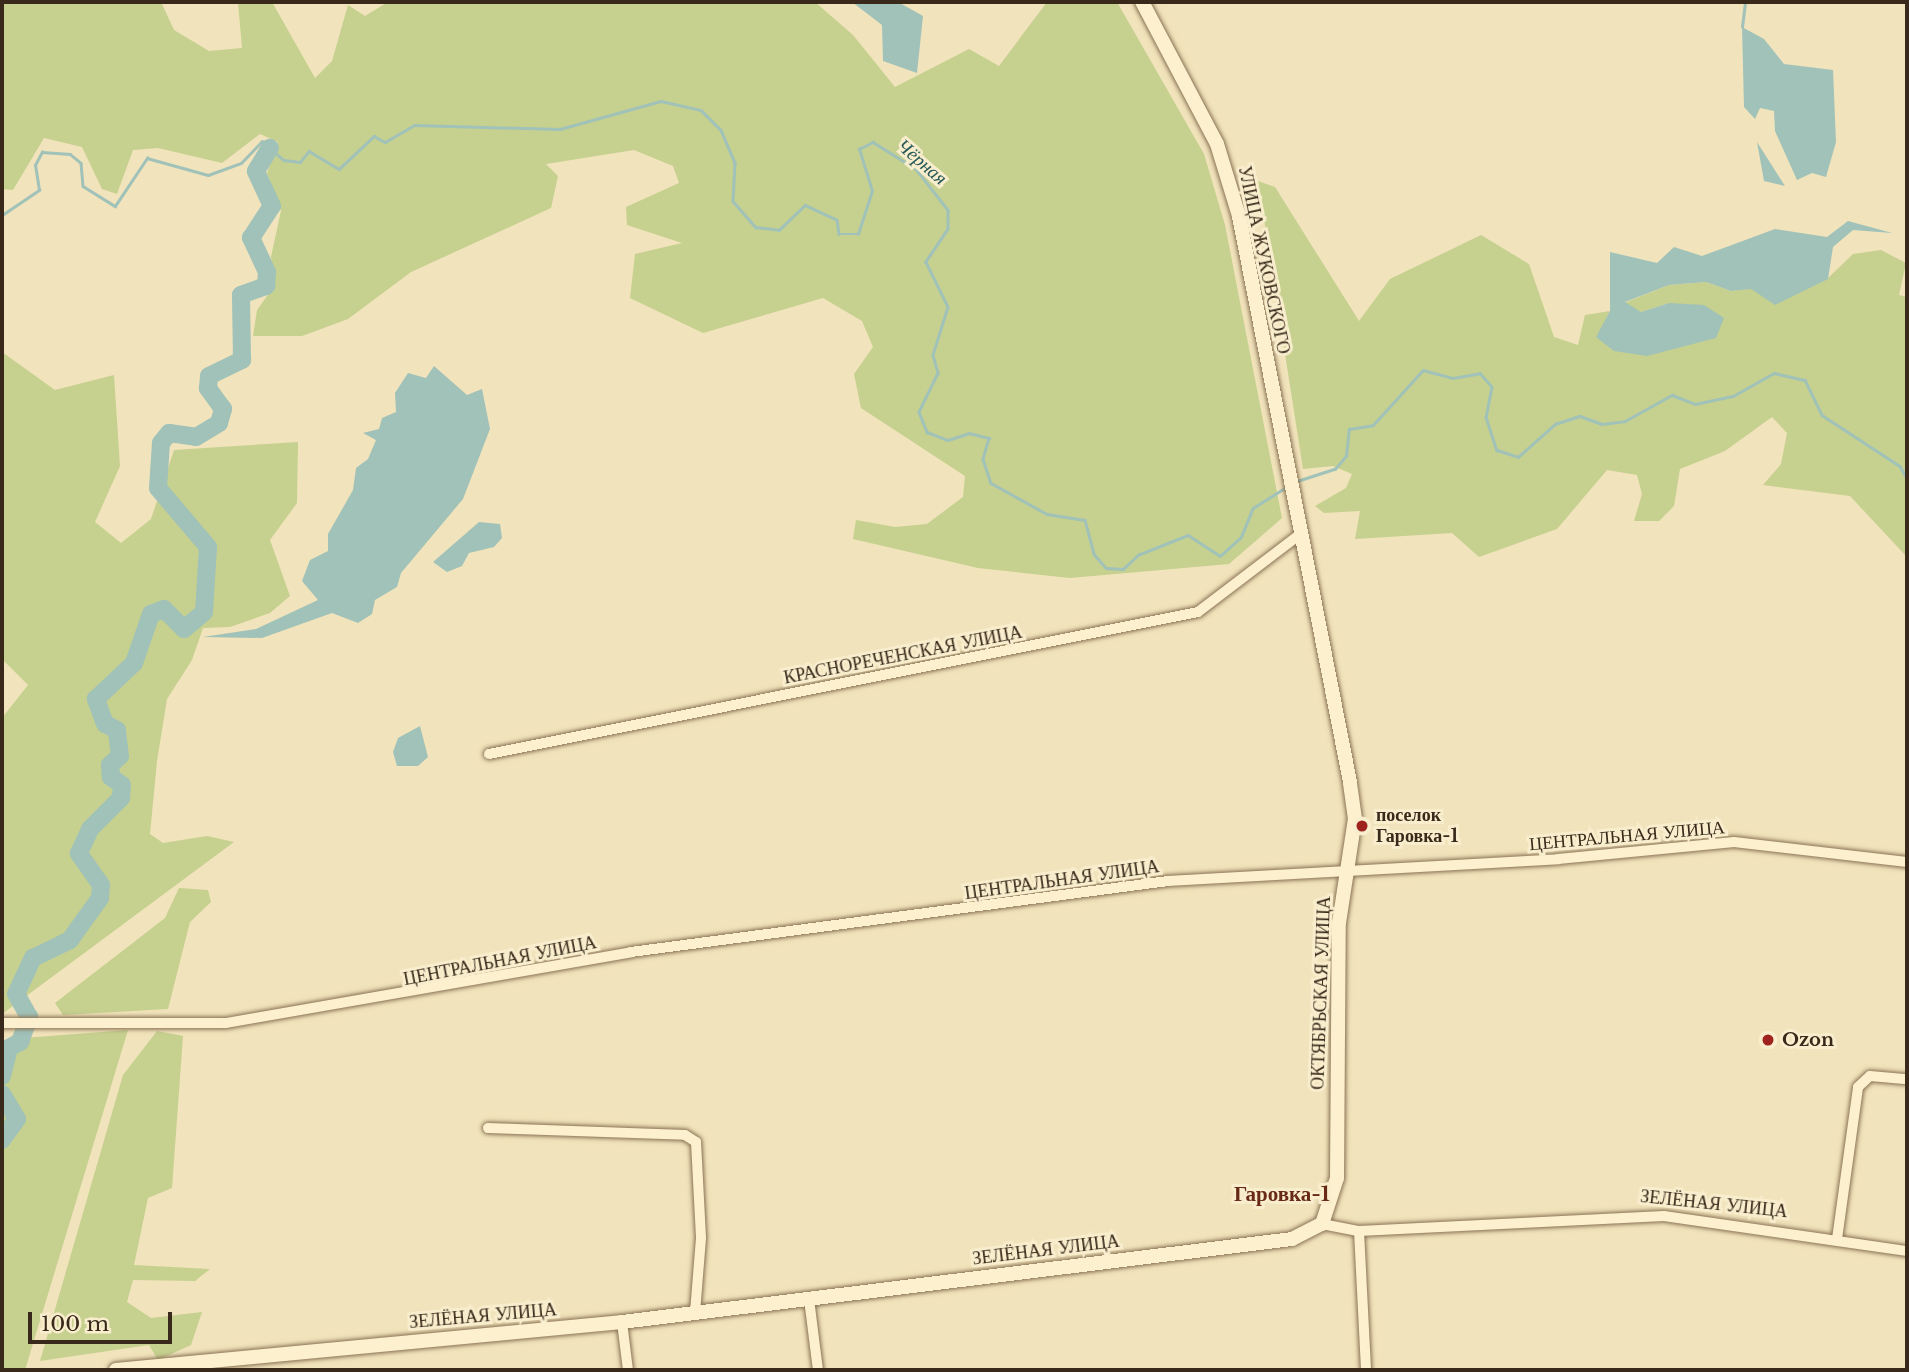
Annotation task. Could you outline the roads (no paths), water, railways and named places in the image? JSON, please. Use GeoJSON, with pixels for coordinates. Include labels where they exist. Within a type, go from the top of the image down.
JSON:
{"type":"FeatureCollection","features":[{"type":"Feature","properties":{"kind":"main road","name":"УЛИЦА ЖУКОВСКОГО"},"geometry":{"type":"LineString","coordinates":[[1142,2],[1198,103],[1228,175],[1295,514]]}},
{"type":"Feature","properties":{"kind":"main road","name":"ОКТЯБРЬСКАЯ УЛИЦА"},"geometry":{"type":"LineString","coordinates":[[1295,514],[1351,794],[1348,872],[1339,923],[1337,1178],[1322,1224]]}},
{"type":"Feature","properties":{"kind":"main road","name":"ЗЕЛЁНАЯ УЛИЦА"},"geometry":{"type":"LineString","coordinates":[[116,1370],[622,1322],[1292,1239],[1322,1224]]}},
{"type":"Feature","properties":{"kind":"street","name":"КРАСНОРЕЧЕНСКАЯ УЛИЦА"},"geometry":{"type":"LineString","coordinates":[[489,754],[1198,612],[1299,535]]}},
{"type":"Feature","properties":{"kind":"street","name":"ЦЕНТРАЛЬНАЯ УЛИЦА"},"geometry":{"type":"LineString","coordinates":[[2,1023],[226,1023],[631,952],[1167,881],[1348,872],[1734,842],[1907,862]]}},
{"type":"Feature","properties":{"kind":"street"},"geometry":{"type":"LineString","coordinates":[[1837,1239],[1858,1087],[1870,1076],[1907,1079]]}},
{"type":"Feature","properties":{"kind":"street"},"geometry":{"type":"LineString","coordinates":[[488,1128],[685,1135],[696,1142],[701,1238],[695,1313]]}},
{"type":"Feature","properties":{"kind":"street","name":"ЗЕЛЁНАЯ УЛИЦА"},"geometry":{"type":"LineString","coordinates":[[1322,1224],[1359,1231],[1633,1214],[1837,1239],[1907,1251]]}},
{"type":"Feature","properties":{"kind":"street"},"geometry":{"type":"LineString","coordinates":[[1359,1231],[1366,1370]]}},
{"type":"Feature","properties":{"kind":"street"},"geometry":{"type":"LineString","coordinates":[[809,1299],[818,1370]]}},
{"type":"Feature","properties":{"kind":"street"},"geometry":{"type":"LineString","coordinates":[[622,1322],[628,1370]]}},
{"type":"Feature","properties":{"kind":"water"},"geometry":{"type":"Polygon","coordinates":[[[852,2],[898,2],[923,16],[917,73],[883,61],[882,25],[852,2]]]}},
{"type":"Feature","properties":{"kind":"water"},"geometry":{"type":"Polygon","coordinates":[[[1742,27],[1764,39],[1784,64],[1833,70],[1836,142],[1826,177],[1812,173],[1797,180],[1775,131],[1774,111],[1760,108],[1755,119],[1744,107],[1742,27]]]}},
{"type":"Feature","properties":{"kind":"water"},"geometry":{"type":"Polygon","coordinates":[[[1757,142],[1785,186],[1764,181],[1757,142]]]}},
{"type":"Feature","properties":{"kind":"water"},"geometry":{"type":"Polygon","coordinates":[[[1848,221],[1892,233],[1853,230],[1833,247],[1828,279],[1775,305],[1751,289],[1731,291],[1706,282],[1669,285],[1625,302],[1641,312],[1669,303],[1704,305],[1724,318],[1716,338],[1647,356],[1614,351],[1596,337],[1610,311],[1610,252],[1657,263],[1674,247],[1702,256],[1775,229],[1827,237],[1848,221]]]}},
{"type":"Feature","properties":{"kind":"water"},"geometry":{"type":"Polygon","coordinates":[[[434,366],[467,395],[482,389],[490,429],[463,499],[401,573],[397,587],[375,600],[372,614],[358,623],[332,613],[262,638],[203,637],[256,629],[318,600],[302,581],[310,560],[328,551],[328,534],[353,490],[356,468],[368,459],[376,440],[363,433],[379,429],[382,418],[396,412],[395,393],[408,373],[426,378],[434,366]]]}},
{"type":"Feature","properties":{"kind":"water"},"geometry":{"type":"Polygon","coordinates":[[[479,522],[500,524],[502,538],[494,547],[469,553],[462,566],[447,572],[433,562],[479,522]]]}},
{"type":"Feature","properties":{"kind":"water"},"geometry":{"type":"Polygon","coordinates":[[[420,726],[428,757],[418,766],[397,766],[393,752],[398,738],[420,726]]]}},
{"type":"Feature","properties":{"kind":"waterway"},"geometry":{"type":"LineString","coordinates":[[1742,27],[1745,2]]}},
{"type":"Feature","properties":{"kind":"waterway","name":"Чёрная"},"geometry":{"type":"LineString","coordinates":[[2,215],[39,190],[35,165],[42,152],[70,154],[81,163],[83,186],[115,206],[147,158],[208,175],[241,163],[262,141],[284,160],[300,162],[309,151],[339,169],[374,136],[385,142],[414,125],[560,129],[661,101],[701,110],[721,130],[735,163],[733,201],[756,227],[779,230],[805,205],[837,220],[839,234],[858,234],[872,191],[859,149],[873,142],[916,169],[948,210],[948,229],[926,262],[948,307],[933,355],[938,373],[919,412],[927,432],[948,440],[969,433],[989,438],[983,459],[991,483],[1047,514],[1085,520],[1094,554],[1106,568],[1123,569],[1138,555],[1188,535],[1220,556],[1241,537],[1253,508],[1288,486]]}},
{"type":"Feature","properties":{"kind":"waterway"},"geometry":{"type":"LineString","coordinates":[[2,1076],[9,1048],[20,1042],[29,1017],[16,994],[33,958],[70,940],[100,898],[101,885],[79,853],[90,829],[121,798],[122,785],[111,777],[110,765],[120,756],[117,730],[105,724],[96,699],[134,663],[151,614],[164,609],[184,629],[204,612],[208,547],[158,488],[161,443],[169,433],[196,437],[219,423],[223,409],[208,388],[209,376],[242,360],[241,295],[266,286],[267,272],[251,238],[272,206],[256,171],[270,148]]}},
{"type":"Feature","properties":{"kind":"waterway","name":"Чёрная"},"geometry":{"type":"LineString","coordinates":[[1297,481],[1335,469],[1346,456],[1349,429],[1373,425],[1423,370],[1453,378],[1480,373],[1492,387],[1486,417],[1497,450],[1518,457],[1555,424],[1580,416],[1602,424],[1625,421],[1672,395],[1695,404],[1733,396],[1774,373],[1805,380],[1822,415],[1900,466],[1907,478]]}},
{"type":"Feature","properties":{"kind":"waterway","name":"Чёрная"},"geometry":{"type":"LineString","coordinates":[[1907,500],[1907,523]]}},
{"type":"Feature","properties":{"kind":"waterway"},"geometry":{"type":"LineString","coordinates":[[2,1094],[17,1119],[2,1140]]}},
{"type":"Feature","properties":{"kind":"place","name":"поселок Гаровка-1"},"geometry":{"type":"Point","coordinates":[1362,826]}},
{"type":"Feature","properties":{"kind":"place","name":"Ozon"},"geometry":{"type":"Point","coordinates":[1768,1040]}},
{"type":"Feature","properties":{"kind":"district","name":"Гаровка-1"},"geometry":{"type":"Point","coordinates":[1282,1194]}}]}
